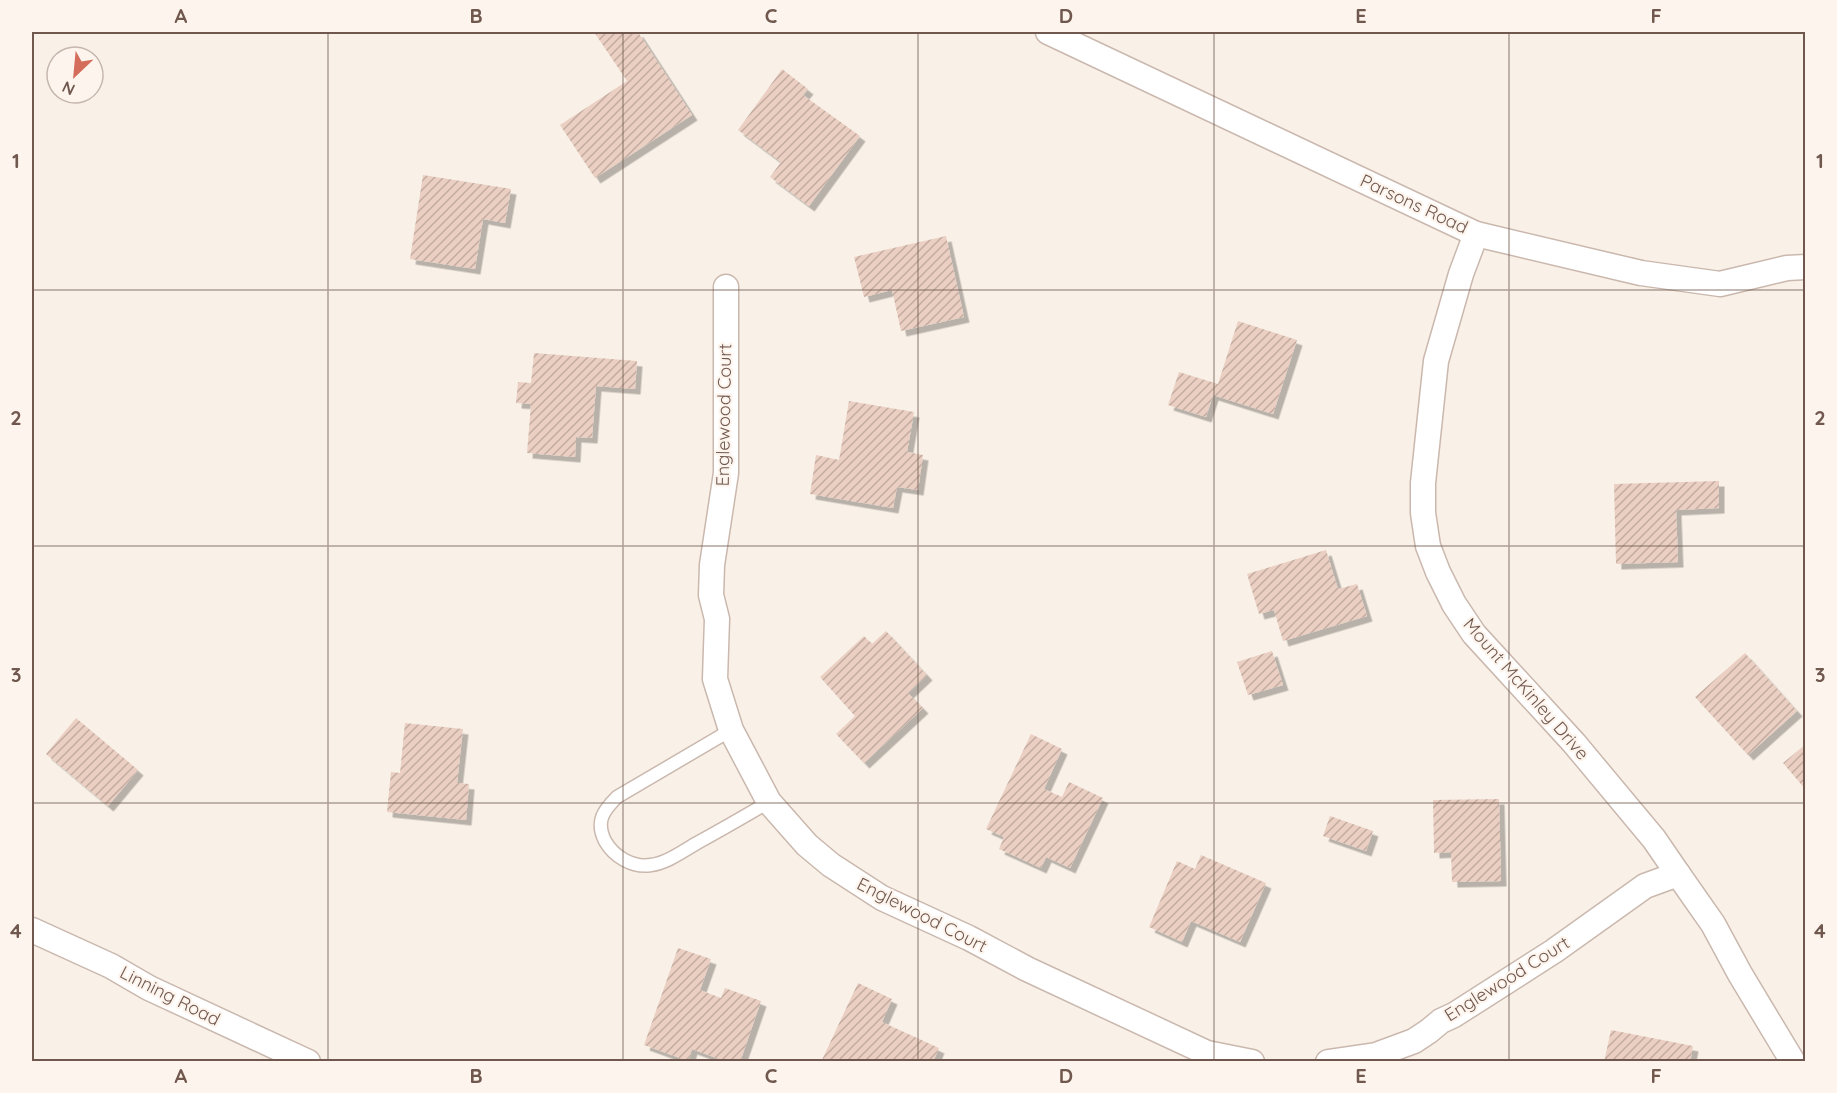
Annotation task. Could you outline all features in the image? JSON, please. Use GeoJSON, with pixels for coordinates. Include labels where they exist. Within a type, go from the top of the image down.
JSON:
{"type":"FeatureCollection","features":[{"type":"Feature","properties":{"kind":"street","name":"Parsons Road"},"geometry":{"type":"LineString","coordinates":[[1048,32],[1476,234],[1641,273],[1720,284],[1787,268],[1806,267]]}},
{"type":"Feature","properties":{"kind":"street","name":"Mount McKinley Drive"},"geometry":{"type":"LineString","coordinates":[[1476,234],[1461,274],[1436,361],[1423,483],[1423,513],[1428,546],[1454,604],[1474,634],[1574,743],[1654,839],[1713,924],[1792,1062]]}},
{"type":"Feature","properties":{"kind":"street","name":"Englewood Court"},"geometry":{"type":"LineString","coordinates":[[726,287],[726,473],[712,565],[711,595],[717,618],[715,679],[731,730],[769,802],[807,845],[831,865],[882,898],[1207,1053],[1251,1062]]}},
{"type":"Feature","properties":{"kind":"street","name":"Englewood Court"},"geometry":{"type":"LineString","coordinates":[[1328,1062],[1376,1055],[1414,1041],[1441,1021],[1554,951],[1645,886],[1678,874]]}},
{"type":"Feature","properties":{"kind":"street","name":"Linning Road"},"geometry":{"type":"LineString","coordinates":[[32,930],[111,966],[149,988],[308,1062]]}},
{"type":"Feature","properties":{"kind":"lane"},"geometry":{"type":"LineString","coordinates":[[731,730],[617,796],[604,810],[601,821],[604,838],[611,851],[623,860],[638,865],[652,865],[673,857],[769,802]]}},
{"type":"Feature","properties":{"kind":"building"},"geometry":{"type":"Polygon","coordinates":[[[594,32],[638,32],[692,115],[595,178],[560,125],[627,81],[594,32]]]}},
{"type":"Feature","properties":{"kind":"building"},"geometry":{"type":"Polygon","coordinates":[[[782,69],[808,89],[803,95],[860,136],[809,206],[770,177],[781,162],[738,130],[782,69]]]}},
{"type":"Feature","properties":{"kind":"building"},"geometry":{"type":"Polygon","coordinates":[[[423,175],[511,189],[505,223],[483,219],[475,269],[410,259],[423,175]]]}},
{"type":"Feature","properties":{"kind":"building"},"geometry":{"type":"Polygon","coordinates":[[[946,236],[964,317],[901,331],[892,290],[864,297],[854,257],[946,236]]]}},
{"type":"Feature","properties":{"kind":"building"},"geometry":{"type":"Polygon","coordinates":[[[1238,321],[1297,340],[1273,414],[1213,395],[1206,417],[1168,405],[1179,372],[1218,384],[1238,321]]]}},
{"type":"Feature","properties":{"kind":"building"},"geometry":{"type":"Polygon","coordinates":[[[534,353],[637,361],[635,389],[596,386],[592,438],[576,437],[575,457],[527,453],[531,404],[516,403],[518,382],[531,383],[534,353]]]}},
{"type":"Feature","properties":{"kind":"building"},"geometry":{"type":"Polygon","coordinates":[[[849,401],[914,412],[907,452],[923,455],[918,490],[897,487],[893,508],[810,494],[816,455],[839,460],[849,401]]]}},
{"type":"Feature","properties":{"kind":"building"},"geometry":{"type":"Polygon","coordinates":[[[1719,481],[1719,508],[1676,510],[1678,562],[1616,564],[1614,484],[1719,481]]]}},
{"type":"Feature","properties":{"kind":"building"},"geometry":{"type":"Polygon","coordinates":[[[1326,550],[1338,589],[1357,584],[1367,616],[1283,641],[1274,610],[1259,614],[1247,574],[1326,550]]]}},
{"type":"Feature","properties":{"kind":"building"},"geometry":{"type":"Polygon","coordinates":[[[886,631],[927,675],[908,693],[923,708],[864,763],[836,734],[855,716],[820,677],[864,636],[872,644],[886,631]]]}},
{"type":"Feature","properties":{"kind":"building"},"geometry":{"type":"Polygon","coordinates":[[[1272,651],[1283,685],[1248,695],[1237,662],[1272,651]]]}},
{"type":"Feature","properties":{"kind":"building"},"geometry":{"type":"Polygon","coordinates":[[[1745,653],[1797,711],[1748,755],[1695,697],[1745,653]]]}},
{"type":"Feature","properties":{"kind":"building"},"geometry":{"type":"Polygon","coordinates":[[[76,718],[138,770],[108,806],[46,754],[76,718]]]}},
{"type":"Feature","properties":{"kind":"building"},"geometry":{"type":"Polygon","coordinates":[[[405,723],[463,729],[457,783],[469,784],[466,820],[387,812],[391,772],[400,773],[405,723]]]}},
{"type":"Feature","properties":{"kind":"building"},"geometry":{"type":"Polygon","coordinates":[[[1031,734],[1062,749],[1044,789],[1062,797],[1069,782],[1103,798],[1070,868],[1046,857],[1041,868],[999,849],[1004,837],[986,829],[1031,734]]]}},
{"type":"Feature","properties":{"kind":"building"},"geometry":{"type":"Polygon","coordinates":[[[1806,744],[1806,790],[1783,763],[1806,744]]]}},
{"type":"Feature","properties":{"kind":"building"},"geometry":{"type":"Polygon","coordinates":[[[1499,799],[1501,881],[1452,882],[1451,852],[1434,853],[1433,800],[1499,799]]]}},
{"type":"Feature","properties":{"kind":"building"},"geometry":{"type":"Polygon","coordinates":[[[1330,816],[1373,831],[1366,851],[1323,836],[1330,816]]]}},
{"type":"Feature","properties":{"kind":"building"},"geometry":{"type":"Polygon","coordinates":[[[1201,855],[1266,883],[1240,942],[1191,921],[1182,942],[1149,927],[1177,861],[1195,869],[1201,855]]]}},
{"type":"Feature","properties":{"kind":"building"},"geometry":{"type":"Polygon","coordinates":[[[678,948],[711,959],[700,990],[721,998],[725,988],[761,1001],[740,1062],[727,1062],[692,1049],[688,1061],[644,1045],[678,948]]]}},
{"type":"Feature","properties":{"kind":"building"},"geometry":{"type":"Polygon","coordinates":[[[858,983],[892,999],[882,1022],[939,1048],[933,1062],[821,1062],[858,983]]]}},
{"type":"Feature","properties":{"kind":"building"},"geometry":{"type":"Polygon","coordinates":[[[1611,1030],[1693,1046],[1690,1062],[1604,1062],[1611,1030]]]}}]}
